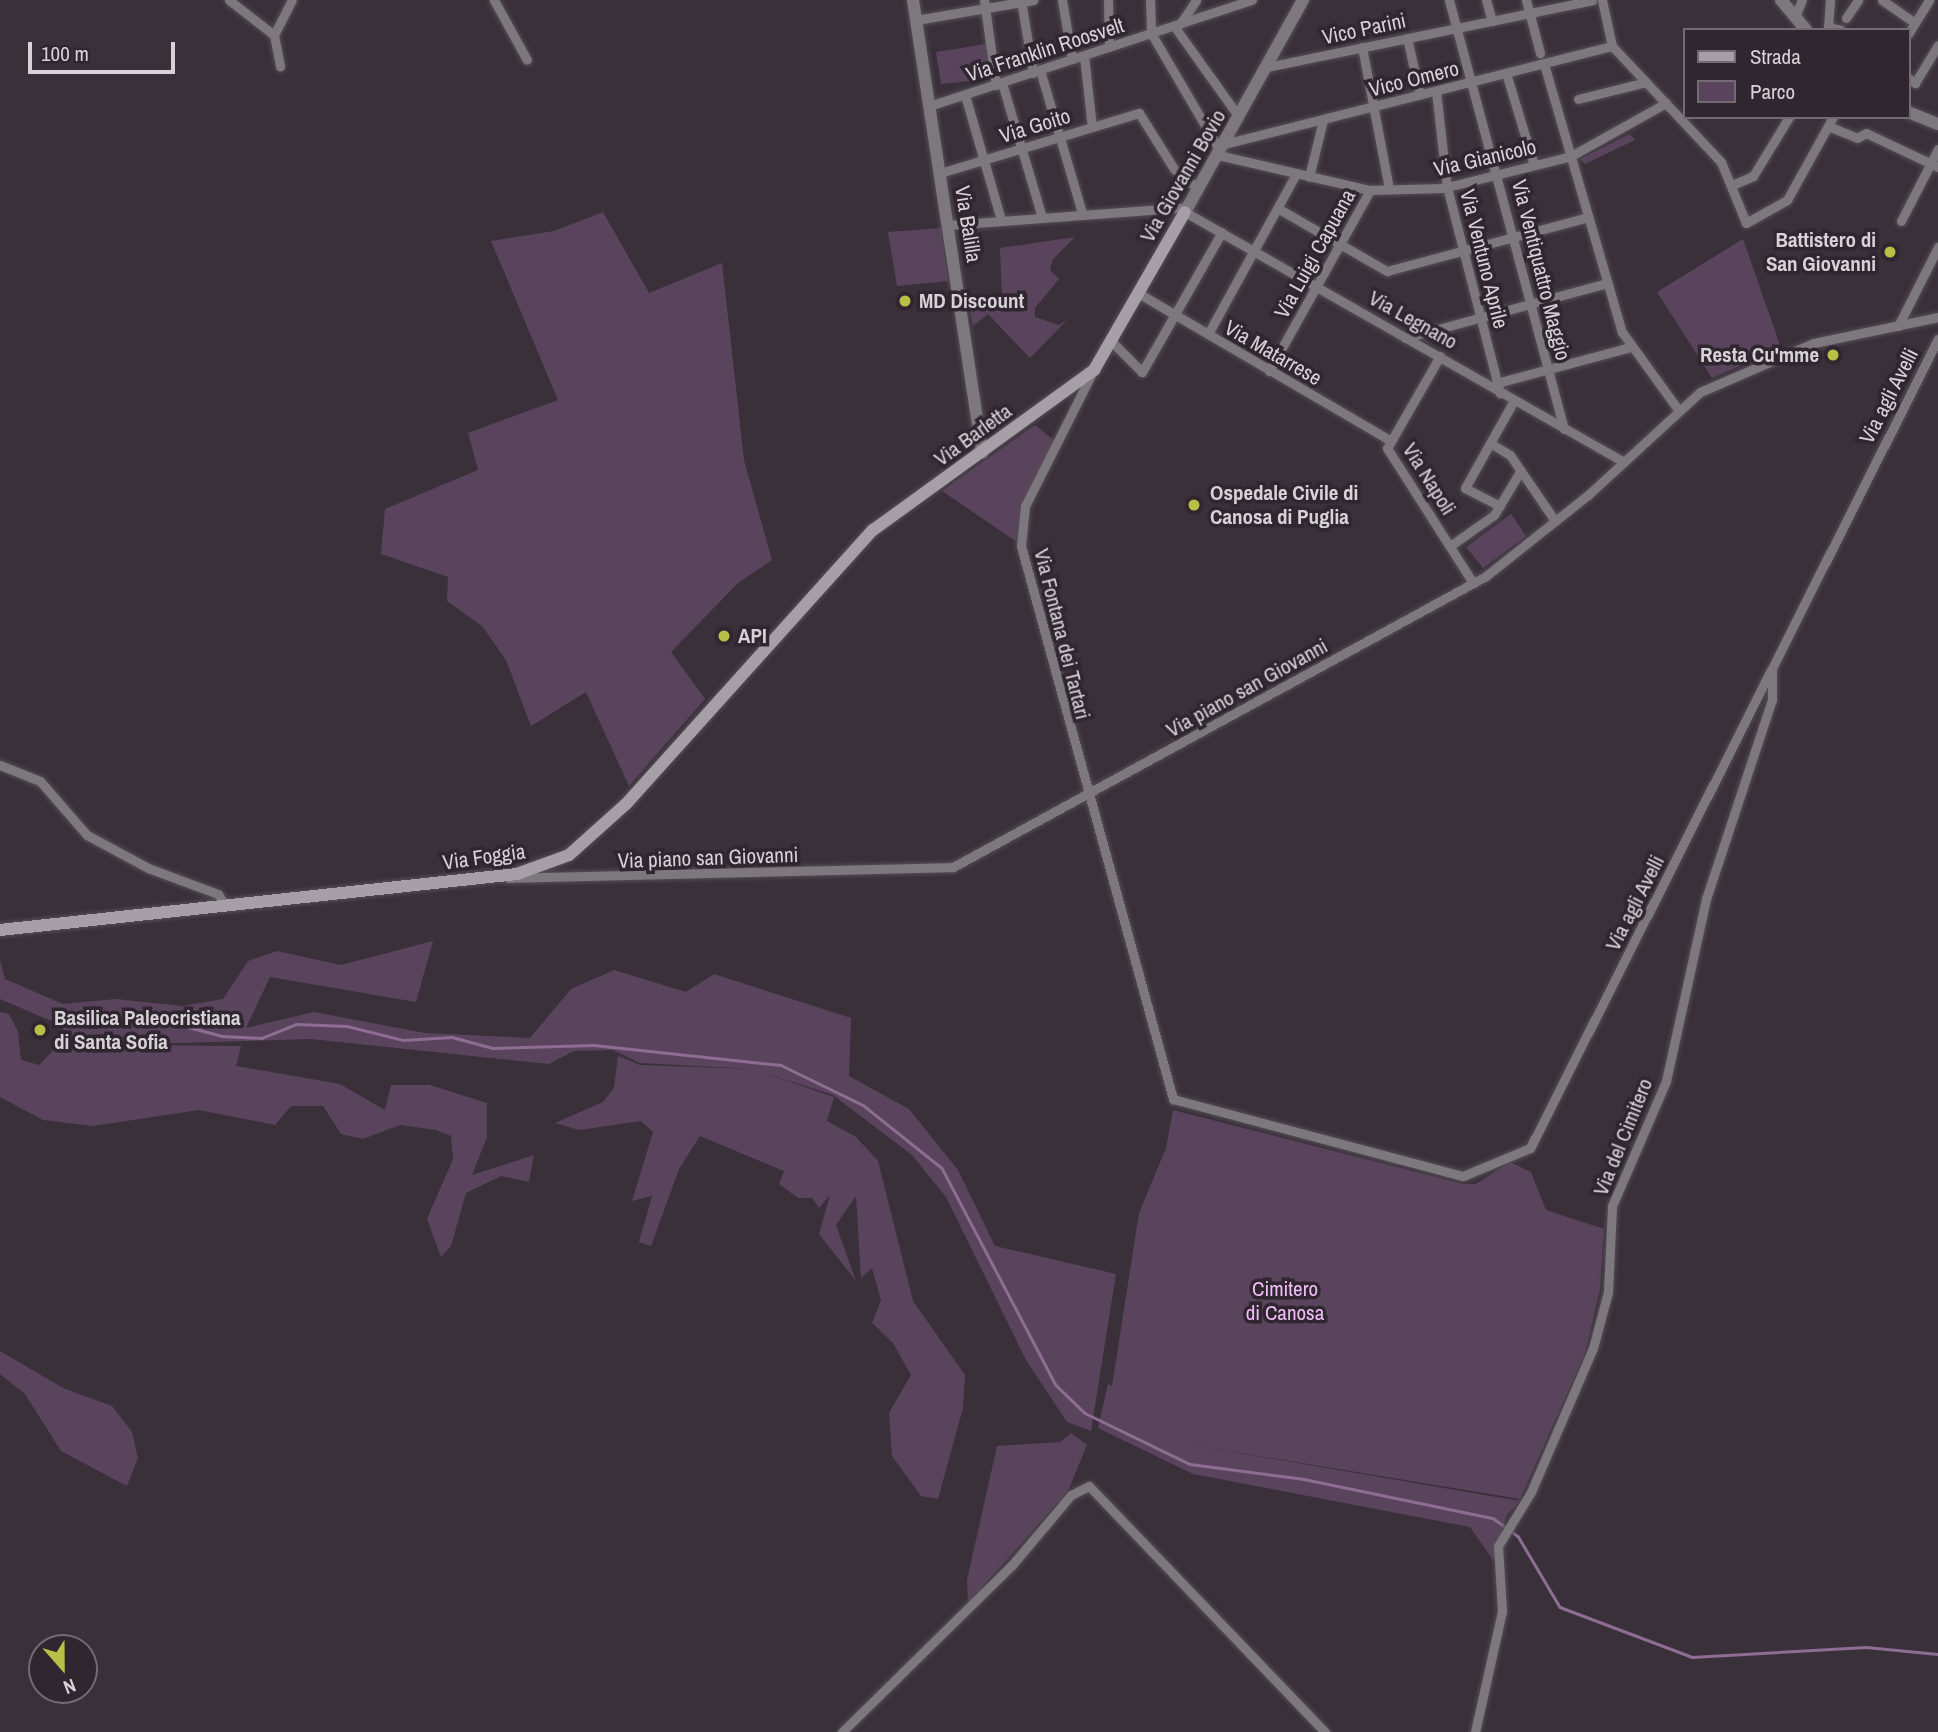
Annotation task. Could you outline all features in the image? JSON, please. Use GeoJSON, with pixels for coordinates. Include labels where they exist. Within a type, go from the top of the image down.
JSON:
{"type":"FeatureCollection","features":[{"type":"Feature","properties":{"kind":"main road","name":"Via Giovanni Bovio"},"geometry":{"type":"LineString","coordinates":[[1094,370],[1187,209]]}},
{"type":"Feature","properties":{"kind":"main road","name":"Via Barletta"},"geometry":{"type":"LineString","coordinates":[[873,530],[1094,370]]}},
{"type":"Feature","properties":{"kind":"main road","name":"Via Foggia"},"geometry":{"type":"LineString","coordinates":[[0,930],[500,877],[545,868],[597,835],[873,530]]}},
{"type":"Feature","properties":{"kind":"street"},"geometry":{"type":"LineString","coordinates":[[229,0],[274,35]]}},
{"type":"Feature","properties":{"kind":"street"},"geometry":{"type":"LineString","coordinates":[[280,66],[274,35],[292,0]]}},
{"type":"Feature","properties":{"kind":"street"},"geometry":{"type":"LineString","coordinates":[[494,0],[527,60]]}},
{"type":"Feature","properties":{"kind":"street","name":"Via Balilla"},"geometry":{"type":"LineString","coordinates":[[913,0],[982,453]]}},
{"type":"Feature","properties":{"kind":"street"},"geometry":{"type":"LineString","coordinates":[[916,20],[985,5],[1033,0]]}},
{"type":"Feature","properties":{"kind":"street"},"geometry":{"type":"LineString","coordinates":[[1062,0],[1072,59]]}},
{"type":"Feature","properties":{"kind":"street"},"geometry":{"type":"LineString","coordinates":[[1108,0],[1109,47]]}},
{"type":"Feature","properties":{"kind":"street"},"geometry":{"type":"LineString","coordinates":[[1150,0],[1151,33],[1221,150]]}},
{"type":"Feature","properties":{"kind":"street"},"geometry":{"type":"LineString","coordinates":[[1196,0],[1177,25],[1239,117]]}},
{"type":"Feature","properties":{"kind":"street","name":"Via Franklin Roosvelt"},"geometry":{"type":"LineString","coordinates":[[929,106],[1248,0]]}},
{"type":"Feature","properties":{"kind":"street","name":"Via Giovanni Bovio"},"geometry":{"type":"LineString","coordinates":[[1187,209],[1303,0]]}},
{"type":"Feature","properties":{"kind":"street","name":"Via Ventiquattro Maggio"},"geometry":{"type":"LineString","coordinates":[[1449,0],[1499,174],[1513,238],[1564,429]]}},
{"type":"Feature","properties":{"kind":"street"},"geometry":{"type":"LineString","coordinates":[[1486,0],[1492,20]]}},
{"type":"Feature","properties":{"kind":"street"},"geometry":{"type":"LineString","coordinates":[[1526,0],[1540,53]]}},
{"type":"Feature","properties":{"kind":"street","name":"Vico Parini"},"geometry":{"type":"LineString","coordinates":[[1267,67],[1530,13],[1565,3],[1592,0]]}},
{"type":"Feature","properties":{"kind":"street"},"geometry":{"type":"LineString","coordinates":[[1602,0],[1612,46],[1721,162],[1746,222],[1787,200],[1830,122],[1857,138],[1866,133],[1934,166]]}},
{"type":"Feature","properties":{"kind":"street"},"geometry":{"type":"LineString","coordinates":[[1782,0],[1804,28]]}},
{"type":"Feature","properties":{"kind":"street"},"geometry":{"type":"LineString","coordinates":[[1795,17],[1802,0]]}},
{"type":"Feature","properties":{"kind":"street"},"geometry":{"type":"LineString","coordinates":[[1830,0],[1828,27],[1834,28]]}},
{"type":"Feature","properties":{"kind":"street"},"geometry":{"type":"LineString","coordinates":[[1846,18],[1858,0]]}},
{"type":"Feature","properties":{"kind":"street"},"geometry":{"type":"LineString","coordinates":[[1882,0],[1892,4],[1915,23]]}},
{"type":"Feature","properties":{"kind":"street"},"geometry":{"type":"LineString","coordinates":[[1910,31],[1929,0]]}},
{"type":"Feature","properties":{"kind":"street"},"geometry":{"type":"LineString","coordinates":[[1021,1],[1036,72],[1060,137],[1082,213]]}},
{"type":"Feature","properties":{"kind":"street"},"geometry":{"type":"LineString","coordinates":[[985,5],[999,84],[1023,148],[1042,217]]}},
{"type":"Feature","properties":{"kind":"street"},"geometry":{"type":"LineString","coordinates":[[1407,38],[1420,95]]}},
{"type":"Feature","properties":{"kind":"street"},"geometry":{"type":"LineString","coordinates":[[1911,81],[1938,45]]}},
{"type":"Feature","properties":{"kind":"street","name":"Vico Omero"},"geometry":{"type":"LineString","coordinates":[[1221,150],[1322,120],[1612,46]]}},
{"type":"Feature","properties":{"kind":"street"},"geometry":{"type":"LineString","coordinates":[[1362,47],[1389,189]]}},
{"type":"Feature","properties":{"kind":"street"},"geometry":{"type":"LineString","coordinates":[[1084,56],[1092,127]]}},
{"type":"Feature","properties":{"kind":"street"},"geometry":{"type":"LineString","coordinates":[[1544,64],[1608,283],[1630,347],[1677,408]]}},
{"type":"Feature","properties":{"kind":"street"},"geometry":{"type":"LineString","coordinates":[[1506,73],[1534,165]]}},
{"type":"Feature","properties":{"kind":"street"},"geometry":{"type":"LineString","coordinates":[[1578,99],[1646,82]]}},
{"type":"Feature","properties":{"kind":"street","name":"Via Ventuno Aprile"},"geometry":{"type":"LineString","coordinates":[[1436,91],[1447,187],[1498,388]]}},
{"type":"Feature","properties":{"kind":"street"},"geometry":{"type":"LineString","coordinates":[[965,95],[1002,220]]}},
{"type":"Feature","properties":{"kind":"street","name":"Via Gianicolo"},"geometry":{"type":"LineString","coordinates":[[1221,150],[1296,174],[1370,190],[1447,187],[1571,156],[1666,103]]}},
{"type":"Feature","properties":{"kind":"street","name":"Via Goito"},"geometry":{"type":"LineString","coordinates":[[940,173],[1139,113],[1174,169],[1199,188]]}},
{"type":"Feature","properties":{"kind":"street"},"geometry":{"type":"LineString","coordinates":[[1910,113],[1938,124]]}},
{"type":"Feature","properties":{"kind":"street"},"geometry":{"type":"LineString","coordinates":[[1732,185],[1754,176],[1788,119]]}},
{"type":"Feature","properties":{"kind":"street"},"geometry":{"type":"LineString","coordinates":[[1309,177],[1322,120]]}},
{"type":"Feature","properties":{"kind":"street"},"geometry":{"type":"LineString","coordinates":[[1902,221],[1934,166],[1938,149]]}},
{"type":"Feature","properties":{"kind":"street"},"geometry":{"type":"LineString","coordinates":[[1208,334],[1296,174]]}},
{"type":"Feature","properties":{"kind":"street","name":"Via Luigi Capuana"},"geometry":{"type":"LineString","coordinates":[[1269,371],[1370,190]]}},
{"type":"Feature","properties":{"kind":"street"},"geometry":{"type":"LineString","coordinates":[[949,225],[1082,213],[1187,209]]}},
{"type":"Feature","properties":{"kind":"street","name":"Via Legnano"},"geometry":{"type":"LineString","coordinates":[[1187,209],[1405,338],[1498,388],[1513,402],[1622,461]]}},
{"type":"Feature","properties":{"kind":"street"},"geometry":{"type":"LineString","coordinates":[[1279,209],[1387,271],[1589,217]]}},
{"type":"Feature","properties":{"kind":"street"},"geometry":{"type":"LineString","coordinates":[[1111,341],[1142,372],[1222,232]]}},
{"type":"Feature","properties":{"kind":"street"},"geometry":{"type":"LineString","coordinates":[[1898,326],[1938,247]]}},
{"type":"Feature","properties":{"kind":"street"},"geometry":{"type":"LineString","coordinates":[[1405,338],[1608,283]]}},
{"type":"Feature","properties":{"kind":"street","name":"Via Matarrese"},"geometry":{"type":"LineString","coordinates":[[1138,293],[1391,441]]}},
{"type":"Feature","properties":{"kind":"street","name":"Via piano san Giovanni"},"geometry":{"type":"LineString","coordinates":[[500,877],[539,882],[953,867],[1473,583],[1555,521],[1677,408],[1784,354],[1938,317]]}},
{"type":"Feature","properties":{"kind":"street","name":"Via agli Avelli"},"geometry":{"type":"LineString","coordinates":[[1173,1099],[1463,1176],[1530,1148],[1938,339]]}},
{"type":"Feature","properties":{"kind":"street"},"geometry":{"type":"LineString","coordinates":[[1498,388],[1549,369],[1630,347]]}},
{"type":"Feature","properties":{"kind":"street","name":"Via Napoli"},"geometry":{"type":"LineString","coordinates":[[1440,356],[1387,448],[1473,583]]}},
{"type":"Feature","properties":{"kind":"street","name":"Via Fontana dei Tartari"},"geometry":{"type":"LineString","coordinates":[[1094,370],[1070,408],[1021,526],[1025,574],[1173,1099]]}},
{"type":"Feature","properties":{"kind":"street"},"geometry":{"type":"LineString","coordinates":[[1500,506],[1465,488],[1513,402]]}},
{"type":"Feature","properties":{"kind":"street"},"geometry":{"type":"LineString","coordinates":[[1490,443],[1521,470],[1555,521]]}},
{"type":"Feature","properties":{"kind":"street"},"geometry":{"type":"LineString","coordinates":[[1450,546],[1500,506],[1521,470]]}},
{"type":"Feature","properties":{"kind":"street","name":"Via del Cimitero"},"geometry":{"type":"LineString","coordinates":[[1475,1732],[1502,1612],[1498,1546],[1508,1522],[1531,1492],[1593,1348],[1608,1292],[1612,1206],[1666,1081],[1706,899],[1772,700],[1772,668]]}},
{"type":"Feature","properties":{"kind":"street"},"geometry":{"type":"LineString","coordinates":[[0,765],[40,781],[87,835],[148,868],[218,894],[225,906]]}},
{"type":"Feature","properties":{"kind":"street"},"geometry":{"type":"LineString","coordinates":[[842,1732],[1012,1565],[1071,1495],[1089,1486],[1325,1732]]}},
{"type":"Feature","properties":{"kind":"green space"},"geometry":{"type":"Polygon","coordinates":[[[986,44],[990,79],[941,84],[936,52],[986,44]]]}},
{"type":"Feature","properties":{"kind":"green space"},"geometry":{"type":"Polygon","coordinates":[[[1630,134],[1635,140],[1585,164],[1580,159],[1630,134]]]}},
{"type":"Feature","properties":{"kind":"green space"},"geometry":{"type":"Polygon","coordinates":[[[603,212],[649,293],[722,263],[744,460],[772,560],[738,583],[671,652],[705,699],[629,786],[586,692],[531,726],[506,660],[482,626],[447,601],[448,577],[381,554],[385,509],[478,470],[468,433],[558,400],[491,241],[554,231],[603,212]]]}},
{"type":"Feature","properties":{"kind":"green space"},"geometry":{"type":"Polygon","coordinates":[[[941,228],[948,281],[897,286],[888,232],[941,228]]]}},
{"type":"Feature","properties":{"kind":"green space"},"geometry":{"type":"Polygon","coordinates":[[[1075,237],[1053,259],[1050,270],[1059,279],[1035,308],[1035,317],[1059,325],[1067,320],[1030,358],[988,314],[973,326],[967,297],[1002,300],[1000,248],[1075,237]]]}},
{"type":"Feature","properties":{"kind":"green space"},"geometry":{"type":"Polygon","coordinates":[[[1743,239],[1781,348],[1712,378],[1657,292],[1743,239]]]}},
{"type":"Feature","properties":{"kind":"green space"},"geometry":{"type":"Polygon","coordinates":[[[1035,425],[1055,441],[1020,516],[1017,542],[942,491],[1035,425]]]}},
{"type":"Feature","properties":{"kind":"green space"},"geometry":{"type":"Polygon","coordinates":[[[1511,514],[1526,536],[1483,568],[1466,547],[1511,514]]]}},
{"type":"Feature","properties":{"kind":"green space"},"geometry":{"type":"Polygon","coordinates":[[[433,941],[416,1002],[270,977],[246,1028],[314,1012],[425,1033],[530,1038],[571,989],[614,970],[686,992],[714,974],[851,1018],[849,1076],[909,1109],[958,1170],[995,1246],[1116,1274],[1091,1431],[1067,1422],[1026,1360],[946,1197],[912,1155],[833,1095],[758,1071],[834,1097],[827,1121],[856,1137],[878,1161],[913,1301],[965,1375],[963,1408],[938,1499],[921,1496],[892,1456],[889,1413],[911,1375],[893,1343],[872,1323],[881,1300],[872,1268],[861,1278],[856,1196],[836,1225],[856,1281],[819,1234],[830,1195],[819,1208],[812,1198],[798,1198],[779,1184],[784,1171],[700,1136],[679,1169],[651,1246],[639,1242],[652,1196],[632,1201],[653,1132],[641,1121],[579,1130],[555,1123],[603,1102],[614,1088],[618,1056],[640,1065],[754,1069],[640,1063],[613,1050],[574,1051],[549,1064],[311,1039],[110,1045],[241,1046],[236,1066],[340,1084],[385,1110],[391,1085],[430,1085],[487,1103],[487,1137],[472,1175],[534,1155],[529,1182],[501,1176],[466,1193],[451,1246],[441,1257],[427,1219],[453,1159],[451,1136],[436,1130],[400,1125],[363,1139],[341,1134],[323,1106],[291,1106],[275,1125],[199,1110],[93,1126],[43,1120],[0,1097],[0,1012],[9,1014],[18,1032],[21,1060],[39,1065],[64,1039],[63,1026],[0,999],[0,960],[5,979],[63,1004],[116,999],[182,1006],[223,999],[248,961],[277,951],[341,965],[433,941]]]}},
{"type":"Feature","properties":{"kind":"green space","name":"Cimitero di Canosa"},"geometry":{"type":"Polygon","coordinates":[[[1173,1110],[1463,1184],[1476,1184],[1510,1162],[1531,1172],[1546,1210],[1604,1229],[1600,1289],[1585,1353],[1520,1499],[1180,1443],[1520,1501],[1507,1515],[1493,1560],[1470,1527],[1193,1474],[1098,1428],[1108,1384],[1112,1386],[1139,1213],[1166,1148],[1173,1110]]]}},
{"type":"Feature","properties":{"kind":"green space"},"geometry":{"type":"Polygon","coordinates":[[[0,1351],[63,1388],[112,1406],[132,1432],[138,1458],[127,1486],[61,1451],[25,1394],[0,1374],[0,1351]]]}},
{"type":"Feature","properties":{"kind":"green space"},"geometry":{"type":"Polygon","coordinates":[[[1071,1433],[1087,1445],[1068,1491],[968,1603],[967,1580],[997,1446],[1060,1442],[1071,1433]]]}},
{"type":"Feature","properties":{"kind":"waterway"},"geometry":{"type":"LineString","coordinates":[[94,1023],[162,1020],[222,1036],[262,1038],[296,1024],[347,1026],[403,1040],[452,1037],[493,1048],[594,1045],[781,1065],[863,1105],[942,1168],[1056,1385],[1085,1413],[1190,1464],[1304,1479],[1493,1518],[1518,1536],[1560,1607],[1692,1657],[1866,1647],[1938,1654]]}},
{"type":"Feature","properties":{"kind":"place","name":"Battistero di San Giovanni"},"geometry":{"type":"Point","coordinates":[1890,252]}},
{"type":"Feature","properties":{"kind":"place","name":"MD Discount"},"geometry":{"type":"Point","coordinates":[905,301]}},
{"type":"Feature","properties":{"kind":"place","name":"Resta Cu'mme"},"geometry":{"type":"Point","coordinates":[1833,355]}},
{"type":"Feature","properties":{"kind":"place","name":"Ospedale Civile di Canosa di Puglia"},"geometry":{"type":"Point","coordinates":[1194,505]}},
{"type":"Feature","properties":{"kind":"place","name":"API"},"geometry":{"type":"Point","coordinates":[724,636]}},
{"type":"Feature","properties":{"kind":"place","name":"Basilica Paleocristiana di Santa Sofia"},"geometry":{"type":"Point","coordinates":[40,1030]}}]}
